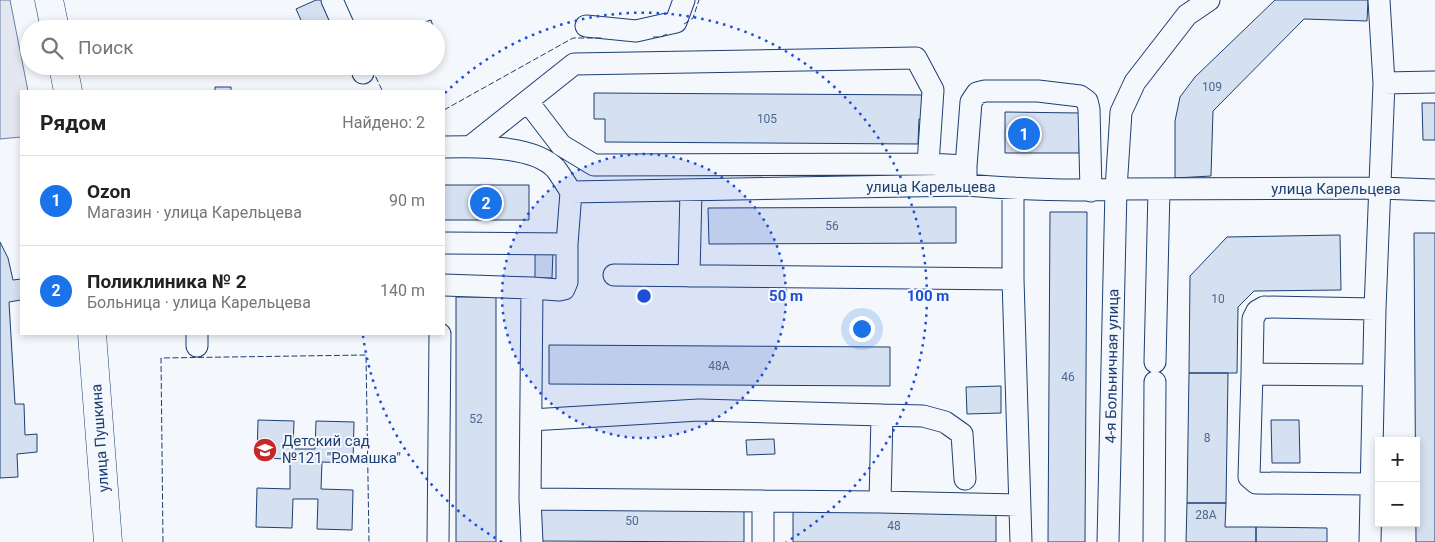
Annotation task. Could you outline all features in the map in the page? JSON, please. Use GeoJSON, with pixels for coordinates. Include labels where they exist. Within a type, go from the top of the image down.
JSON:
{"type":"FeatureCollection","features":[{"type":"Feature","properties":{"kind":"main road"},"geometry":{"type":"LineString","coordinates":[[49,0],[53,20]]}},
{"type":"Feature","properties":{"kind":"main road"},"geometry":{"type":"LineString","coordinates":[[64,75],[68,90]]}},
{"type":"Feature","properties":{"kind":"main road","name":"улица Пушкина"},"geometry":{"type":"LineString","coordinates":[[92,335],[108,542]]}},
{"type":"Feature","properties":{"kind":"street"},"geometry":{"type":"LineString","coordinates":[[332,0],[341,20]]}},
{"type":"Feature","properties":{"kind":"street"},"geometry":{"type":"LineString","coordinates":[[586,26],[636,31],[676,22],[684,0]]}},
{"type":"Feature","properties":{"kind":"street","name":"4-я Больничная улица"},"geometry":{"type":"LineString","coordinates":[[1108,542],[1116,189],[1121,112],[1135,82],[1187,15],[1209,0]]}},
{"type":"Feature","properties":{"kind":"street"},"geometry":{"type":"LineString","coordinates":[[1370,542],[1375,309],[1384,83],[1379,0]]}},
{"type":"Feature","properties":{"kind":"street"},"geometry":{"type":"LineString","coordinates":[[472,146],[574,64],[916,58],[933,90],[928,164]]}},
{"type":"Feature","properties":{"kind":"street"},"geometry":{"type":"LineString","coordinates":[[1384,83],[1435,82]]}},
{"type":"Feature","properties":{"kind":"street"},"geometry":{"type":"LineString","coordinates":[[528,102],[562,146],[594,165],[928,164],[966,175],[971,102],[977,93],[985,90],[1038,91],[1080,96],[1087,101],[1089,109],[1091,191]]}},
{"type":"Feature","properties":{"kind":"street"},"geometry":{"type":"LineString","coordinates":[[445,147],[472,146],[527,152],[542,158],[555,168],[571,192],[567,244],[567,282],[564,289],[445,285]]}},
{"type":"Feature","properties":{"kind":"street"},"geometry":{"type":"LineString","coordinates":[[555,168],[562,146]]}},
{"type":"Feature","properties":{"kind":"street","name":"улица Карельцева"},"geometry":{"type":"LineString","coordinates":[[571,192],[691,190],[966,175],[1014,188],[1091,191],[1116,189],[1379,188],[1435,190]]}},
{"type":"Feature","properties":{"kind":"street"},"geometry":{"type":"LineString","coordinates":[[1014,188],[1013,279],[1021,542]]}},
{"type":"Feature","properties":{"kind":"street"},"geometry":{"type":"LineString","coordinates":[[1154,542],[1159,189]]}},
{"type":"Feature","properties":{"kind":"street"},"geometry":{"type":"LineString","coordinates":[[689,276],[691,190]]}},
{"type":"Feature","properties":{"kind":"street"},"geometry":{"type":"LineString","coordinates":[[445,243],[567,244]]}},
{"type":"Feature","properties":{"kind":"street"},"geometry":{"type":"LineString","coordinates":[[614,275],[1013,279]]}},
{"type":"Feature","properties":{"kind":"street"},"geometry":{"type":"LineString","coordinates":[[532,288],[530,499],[532,542]]}},
{"type":"Feature","properties":{"kind":"street"},"geometry":{"type":"LineString","coordinates":[[1370,484],[1256,484],[1251,480],[1249,476],[1253,319],[1257,311],[1264,307],[1375,309]]}},
{"type":"Feature","properties":{"kind":"street"},"geometry":{"type":"LineString","coordinates":[[438,542],[440,335]]}},
{"type":"Feature","properties":{"kind":"street"},"geometry":{"type":"LineString","coordinates":[[1252,374],[1373,375]]}},
{"type":"Feature","properties":{"kind":"street"},"geometry":{"type":"LineString","coordinates":[[531,420],[699,410],[923,416],[945,422],[962,434],[965,479]]}},
{"type":"Feature","properties":{"kind":"street"},"geometry":{"type":"LineString","coordinates":[[880,502],[882,415]]}},
{"type":"Feature","properties":{"kind":"street"},"geometry":{"type":"LineString","coordinates":[[530,499],[1019,505]]}},
{"type":"Feature","properties":{"kind":"street"},"geometry":{"type":"LineString","coordinates":[[763,542],[764,501]]}},
{"type":"Feature","properties":{"kind":"shaded area"},"geometry":{"type":"Polygon","coordinates":[[[0,0],[10,0],[20,51],[20,75],[25,75],[28,90],[20,90],[20,137],[0,139],[0,0]]]}},
{"type":"Feature","properties":{"kind":"building"},"geometry":{"type":"Polygon","coordinates":[[[316,0],[325,0],[334,20],[301,20],[296,9],[316,0]]]}},
{"type":"Feature","properties":{"kind":"building"},"geometry":{"type":"Polygon","coordinates":[[[1275,0],[1368,0],[1367,21],[1304,19],[1213,111],[1211,176],[1175,178],[1175,121],[1180,97],[1195,77],[1275,0]]]}},
{"type":"Feature","properties":{"kind":"building"},"geometry":{"type":"Polygon","coordinates":[[[215,87],[231,87],[231,90],[215,90],[215,87]]]}},
{"type":"Feature","properties":{"kind":"building"},"geometry":{"type":"Polygon","coordinates":[[[594,93],[929,95],[928,120],[919,119],[918,144],[605,142],[605,119],[594,119],[594,93]]]}},
{"type":"Feature","properties":{"kind":"building"},"geometry":{"type":"Polygon","coordinates":[[[1422,103],[1435,103],[1435,140],[1423,140],[1422,103]]]}},
{"type":"Feature","properties":{"kind":"building"},"geometry":{"type":"Polygon","coordinates":[[[1005,112],[1080,113],[1079,153],[1005,153],[1005,112]]]}},
{"type":"Feature","properties":{"kind":"building"},"geometry":{"type":"Polygon","coordinates":[[[445,185],[529,185],[529,220],[445,220],[445,185]]]}},
{"type":"Feature","properties":{"kind":"building"},"geometry":{"type":"Polygon","coordinates":[[[956,207],[956,243],[709,244],[708,208],[956,207]]]}},
{"type":"Feature","properties":{"kind":"building"},"geometry":{"type":"Polygon","coordinates":[[[1050,212],[1087,212],[1085,542],[1048,542],[1050,212]]]}},
{"type":"Feature","properties":{"kind":"building"},"geometry":{"type":"Polygon","coordinates":[[[1414,233],[1435,233],[1435,542],[1416,542],[1416,527],[1420,527],[1420,437],[1415,437],[1414,233]]]}},
{"type":"Feature","properties":{"kind":"building"},"geometry":{"type":"Polygon","coordinates":[[[1340,235],[1341,290],[1254,291],[1238,307],[1237,373],[1189,373],[1190,276],[1227,237],[1340,235]]]}},
{"type":"Feature","properties":{"kind":"building"},"geometry":{"type":"Polygon","coordinates":[[[0,242],[8,258],[13,280],[20,279],[20,300],[9,302],[15,404],[24,404],[25,435],[37,434],[37,452],[17,454],[18,477],[0,478],[0,242]]]}},
{"type":"Feature","properties":{"kind":"building"},"geometry":{"type":"Polygon","coordinates":[[[535,251],[553,251],[552,278],[535,278],[535,251]]]}},
{"type":"Feature","properties":{"kind":"building"},"geometry":{"type":"Polygon","coordinates":[[[456,297],[496,297],[496,542],[456,542],[456,297]]]}},
{"type":"Feature","properties":{"kind":"building"},"geometry":{"type":"Polygon","coordinates":[[[549,345],[890,347],[890,386],[549,384],[549,345]]]}},
{"type":"Feature","properties":{"kind":"building"},"geometry":{"type":"Polygon","coordinates":[[[1189,373],[1228,373],[1226,503],[1187,503],[1189,373]]]}},
{"type":"Feature","properties":{"kind":"building"},"geometry":{"type":"Polygon","coordinates":[[[1001,386],[1001,413],[967,414],[966,387],[1001,386]]]}},
{"type":"Feature","properties":{"kind":"building"},"geometry":{"type":"Polygon","coordinates":[[[258,420],[294,421],[293,449],[315,449],[316,421],[354,422],[353,463],[322,462],[321,489],[353,490],[352,530],[317,529],[318,499],[293,499],[292,528],[256,527],[257,488],[290,489],[290,459],[257,458],[258,420]]]}},
{"type":"Feature","properties":{"kind":"building"},"geometry":{"type":"Polygon","coordinates":[[[1271,420],[1299,420],[1300,463],[1272,463],[1271,420]]]}},
{"type":"Feature","properties":{"kind":"building"},"geometry":{"type":"Polygon","coordinates":[[[774,439],[775,454],[747,455],[746,440],[774,439]]]}},
{"type":"Feature","properties":{"kind":"building"},"geometry":{"type":"Polygon","coordinates":[[[538,501],[744,502],[744,542],[538,541],[538,501]]]}},
{"type":"Feature","properties":{"kind":"building"},"geometry":{"type":"Polygon","coordinates":[[[1187,503],[1226,503],[1225,527],[1256,527],[1256,542],[1186,542],[1187,503]]]}},
{"type":"Feature","properties":{"kind":"building"},"geometry":{"type":"Polygon","coordinates":[[[793,509],[996,510],[996,542],[793,542],[793,509]]]}},
{"type":"Feature","properties":{"kind":"building"},"geometry":{"type":"Polygon","coordinates":[[[1256,527],[1327,528],[1327,542],[1256,542],[1256,527]]]}},
{"type":"Feature","properties":{"kind":"fence"},"geometry":{"type":"LineString","coordinates":[[684,24],[693,18],[699,0]]}},
{"type":"Feature","properties":{"kind":"fence"},"geometry":{"type":"LineString","coordinates":[[653,37],[661,37],[667,34]]}},
{"type":"Feature","properties":{"kind":"fence"},"geometry":{"type":"LineString","coordinates":[[445,109],[573,38],[603,38]]}},
{"type":"Feature","properties":{"kind":"fence"},"geometry":{"type":"LineString","coordinates":[[375,75],[382,90]]}},
{"type":"Feature","properties":{"kind":"fence"},"geometry":{"type":"LineString","coordinates":[[163,542],[161,358],[366,355],[369,542]]}},
{"type":"Feature","properties":{"kind":"place","name":"Ozon"},"geometry":{"type":"Point","coordinates":[1024,134]}},
{"type":"Feature","properties":{"kind":"place","name":"Поликлиника № 2"},"geometry":{"type":"Point","coordinates":[486,203]}},
{"type":"Feature","properties":{"kind":"place","name":"Детский сад №121 \"Ромашка\""},"geometry":{"type":"Point","coordinates":[265,450]}}]}
